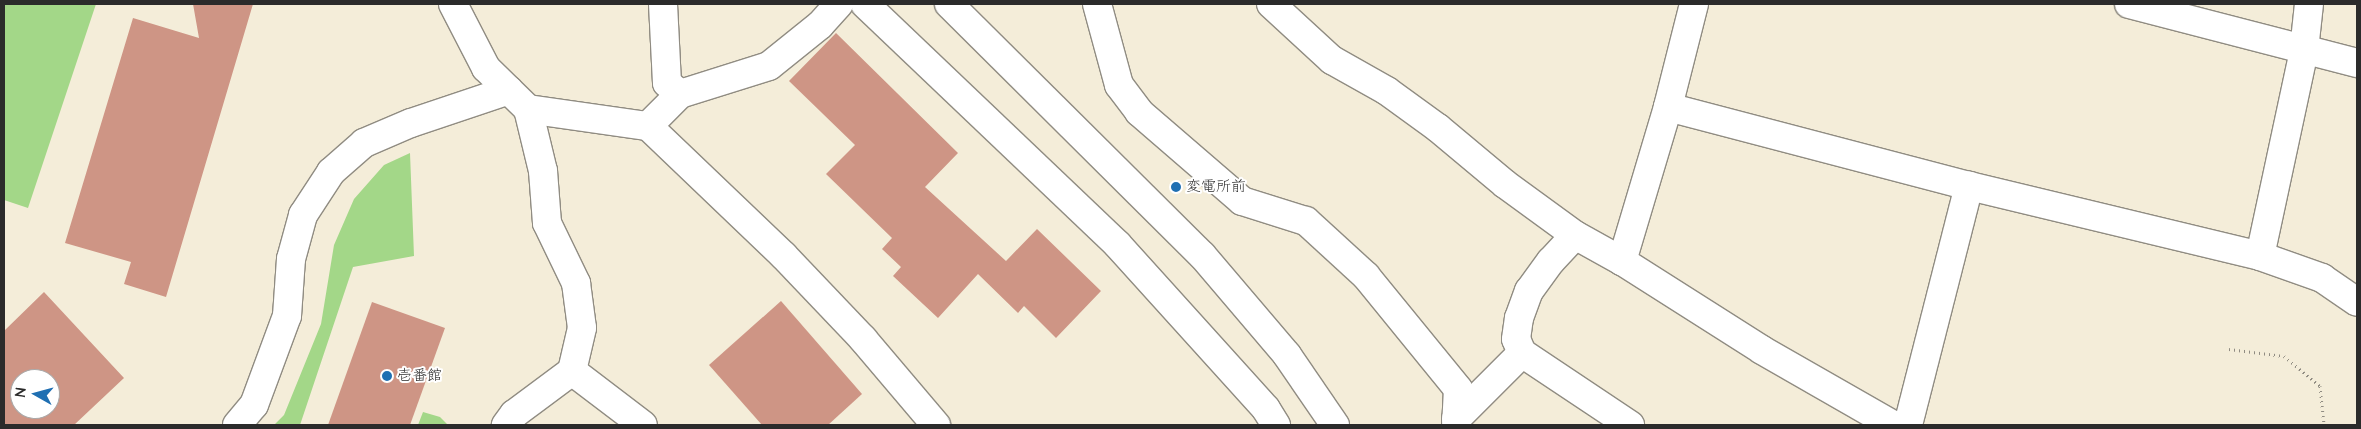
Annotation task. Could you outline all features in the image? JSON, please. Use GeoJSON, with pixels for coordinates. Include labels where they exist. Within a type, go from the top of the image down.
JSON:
{"type":"FeatureCollection","features":[{"type":"Feature","properties":{"kind":"street"},"geometry":{"type":"LineString","coordinates":[[453,4],[486,68],[528,109],[543,171],[547,223],[576,283],[582,328],[572,371],[514,414],[506,425]]}},
{"type":"Feature","properties":{"kind":"street"},"geometry":{"type":"LineString","coordinates":[[663,4],[667,83],[680,94]]}},
{"type":"Feature","properties":{"kind":"street"},"geometry":{"type":"LineString","coordinates":[[648,126],[680,94],[769,66],[820,24],[839,4]]}},
{"type":"Feature","properties":{"kind":"street"},"geometry":{"type":"LineString","coordinates":[[866,4],[1117,244],[1266,409],[1276,425]]}},
{"type":"Feature","properties":{"kind":"street"},"geometry":{"type":"LineString","coordinates":[[949,4],[1202,255],[1287,355],[1335,425]]}},
{"type":"Feature","properties":{"kind":"street"},"geometry":{"type":"LineString","coordinates":[[1097,4],[1119,85],[1139,112],[1242,201],[1306,222],[1366,276],[1458,389],[1456,422]]}},
{"type":"Feature","properties":{"kind":"street"},"geometry":{"type":"LineString","coordinates":[[1271,4],[1332,60],[1387,91],[1431,122],[1505,184],[1575,235],[1622,261],[1762,350],[1893,425]]}},
{"type":"Feature","properties":{"kind":"street"},"geometry":{"type":"LineString","coordinates":[[1622,261],[1668,107],[1694,4]]}},
{"type":"Feature","properties":{"kind":"street"},"geometry":{"type":"LineString","coordinates":[[2129,4],[2357,63]]}},
{"type":"Feature","properties":{"kind":"street"},"geometry":{"type":"LineString","coordinates":[[2260,256],[2304,50],[2310,4]]}},
{"type":"Feature","properties":{"kind":"street"},"geometry":{"type":"LineString","coordinates":[[237,425],[254,405],[287,316],[292,259],[303,215],[331,172],[364,143],[411,123],[508,90]]}},
{"type":"Feature","properties":{"kind":"street"},"geometry":{"type":"LineString","coordinates":[[1668,107],[1969,186],[2260,256],[2322,278],[2357,302]]}},
{"type":"Feature","properties":{"kind":"street"},"geometry":{"type":"LineString","coordinates":[[528,109],[648,126],[784,256],[863,339],[936,425]]}},
{"type":"Feature","properties":{"kind":"street"},"geometry":{"type":"LineString","coordinates":[[1908,425],[1969,186]]}},
{"type":"Feature","properties":{"kind":"street"},"geometry":{"type":"LineString","coordinates":[[1575,235],[1551,261],[1530,290],[1519,318],[1516,339],[1522,353],[1630,425]]}},
{"type":"Feature","properties":{"kind":"street"},"geometry":{"type":"LineString","coordinates":[[1456,422],[1522,353]]}},
{"type":"Feature","properties":{"kind":"street"},"geometry":{"type":"LineString","coordinates":[[572,371],[643,425]]}},
{"type":"Feature","properties":{"kind":"path"},"geometry":{"type":"LineString","coordinates":[[2229,349],[2284,356],[2320,386],[2324,425]]}},
{"type":"Feature","properties":{"kind":"green space"},"geometry":{"type":"Polygon","coordinates":[[[4,4],[96,4],[28,208],[4,200],[4,4]]]}},
{"type":"Feature","properties":{"kind":"green space"},"geometry":{"type":"Polygon","coordinates":[[[410,153],[414,256],[353,267],[300,425],[274,425],[284,415],[321,324],[334,245],[354,199],[384,165],[410,153]]]}},
{"type":"Feature","properties":{"kind":"green space"},"geometry":{"type":"Polygon","coordinates":[[[423,412],[440,417],[448,425],[418,425],[423,412]]]}},
{"type":"Feature","properties":{"kind":"building"},"geometry":{"type":"Polygon","coordinates":[[[193,4],[253,4],[166,297],[124,284],[131,262],[65,243],[133,18],[199,38],[193,4]]]}},
{"type":"Feature","properties":{"kind":"building"},"geometry":{"type":"Polygon","coordinates":[[[836,33],[958,153],[925,187],[1006,261],[1037,229],[1101,291],[1056,338],[1024,306],[1018,313],[978,274],[938,318],[893,276],[901,267],[882,249],[892,238],[826,174],[855,145],[789,81],[836,33]]]}},
{"type":"Feature","properties":{"kind":"building"},"geometry":{"type":"Polygon","coordinates":[[[44,292],[124,378],[74,425],[4,425],[4,331],[44,292]]]}},
{"type":"Feature","properties":{"kind":"building"},"geometry":{"type":"Polygon","coordinates":[[[781,301],[862,394],[828,425],[762,425],[709,365],[781,301]]]}},
{"type":"Feature","properties":{"kind":"building","name":"壱番館"},"geometry":{"type":"Polygon","coordinates":[[[372,302],[445,328],[410,425],[328,425],[372,302]]]}},
{"type":"Feature","properties":{"kind":"place","name":"変電所前"},"geometry":{"type":"Point","coordinates":[1176,187]}},
{"type":"Feature","properties":{"kind":"place","name":"壱番館"},"geometry":{"type":"Point","coordinates":[387,376]}}]}
